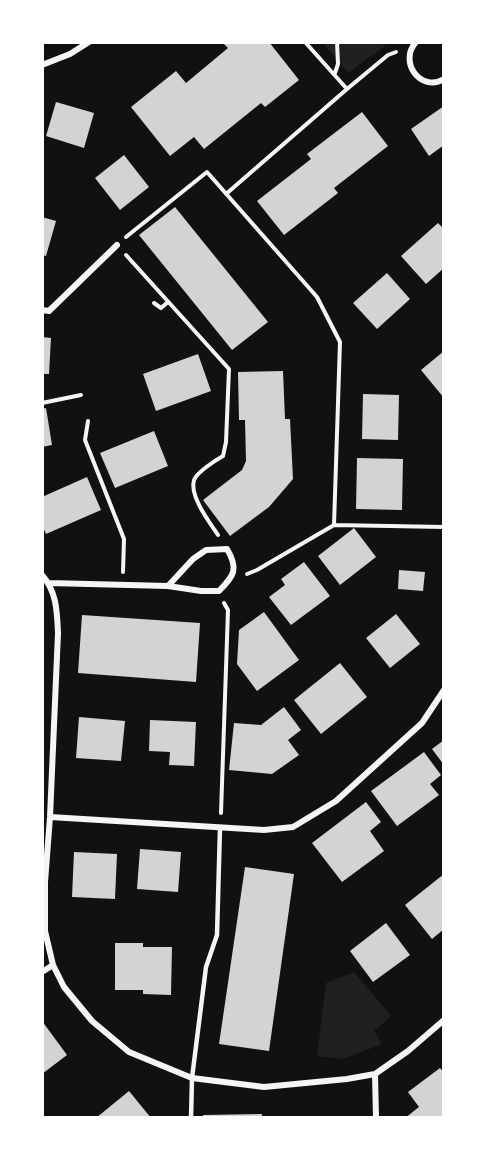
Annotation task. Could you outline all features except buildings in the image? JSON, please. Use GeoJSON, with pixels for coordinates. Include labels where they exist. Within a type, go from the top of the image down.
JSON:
{"type":"FeatureCollection","features":[{"type":"Feature","properties":{"kind":"street"},"geometry":{"type":"LineString","coordinates":[[42,64],[70,54],[89,42]]}},
{"type":"Feature","properties":{"kind":"street"},"geometry":{"type":"LineString","coordinates":[[416,42],[409,59],[415,75],[423,80],[438,82],[444,79]]}},
{"type":"Feature","properties":{"kind":"street"},"geometry":{"type":"LineString","coordinates":[[42,310],[50,311],[117,245]]}},
{"type":"Feature","properties":{"kind":"street"},"geometry":{"type":"LineString","coordinates":[[49,583],[168,586],[219,591],[232,579],[235,561],[227,549],[206,550],[193,559],[168,586]]}},
{"type":"Feature","properties":{"kind":"street"},"geometry":{"type":"LineString","coordinates":[[42,575],[49,583],[57,608],[58,633],[45,882],[45,931],[53,965],[64,987],[92,1021],[129,1052],[192,1078],[264,1087],[375,1074],[408,1051],[444,1020]]}},
{"type":"Feature","properties":{"kind":"street"},"geometry":{"type":"LineString","coordinates":[[50,817],[264,830],[293,827],[336,801],[422,723],[444,690]]}},
{"type":"Feature","properties":{"kind":"street"},"geometry":{"type":"LineString","coordinates":[[42,972],[53,965]]}},
{"type":"Feature","properties":{"kind":"street"},"geometry":{"type":"LineString","coordinates":[[375,1074],[376,1118]]}},
{"type":"Feature","properties":{"kind":"lane"},"geometry":{"type":"LineString","coordinates":[[191,1118],[192,1078],[206,967],[217,935],[220,828]]}},
{"type":"Feature","properties":{"kind":"path"},"geometry":{"type":"LineString","coordinates":[[305,42],[347,89]]}},
{"type":"Feature","properties":{"kind":"path"},"geometry":{"type":"LineString","coordinates":[[334,74],[339,64],[337,42]]}},
{"type":"Feature","properties":{"kind":"path"},"geometry":{"type":"LineString","coordinates":[[226,194],[388,55]]}},
{"type":"Feature","properties":{"kind":"path"},"geometry":{"type":"LineString","coordinates":[[227,549],[201,508],[194,490],[194,480],[223,456],[226,442],[229,369],[117,245],[207,172],[317,297],[340,342],[334,525]]}},
{"type":"Feature","properties":{"kind":"path"},"geometry":{"type":"LineString","coordinates":[[154,303],[161,308],[168,303]]}},
{"type":"Feature","properties":{"kind":"path"},"geometry":{"type":"LineString","coordinates":[[42,403],[81,395]]}},
{"type":"Feature","properties":{"kind":"path"},"geometry":{"type":"LineString","coordinates":[[88,421],[85,440],[124,538],[122,585]]}},
{"type":"Feature","properties":{"kind":"path"},"geometry":{"type":"LineString","coordinates":[[232,579],[257,570],[334,525],[444,527]]}},
{"type":"Feature","properties":{"kind":"path"},"geometry":{"type":"LineString","coordinates":[[219,591],[228,610],[220,828]]}},
{"type":"Feature","properties":{"kind":"shaded area"},"geometry":{"type":"Polygon","coordinates":[[[322,42],[390,42],[348,73],[322,42]]]}},
{"type":"Feature","properties":{"kind":"shaded area"},"geometry":{"type":"Polygon","coordinates":[[[354,972],[391,1016],[374,1031],[382,1044],[343,1059],[317,1056],[326,983],[354,972]]]}}]}
